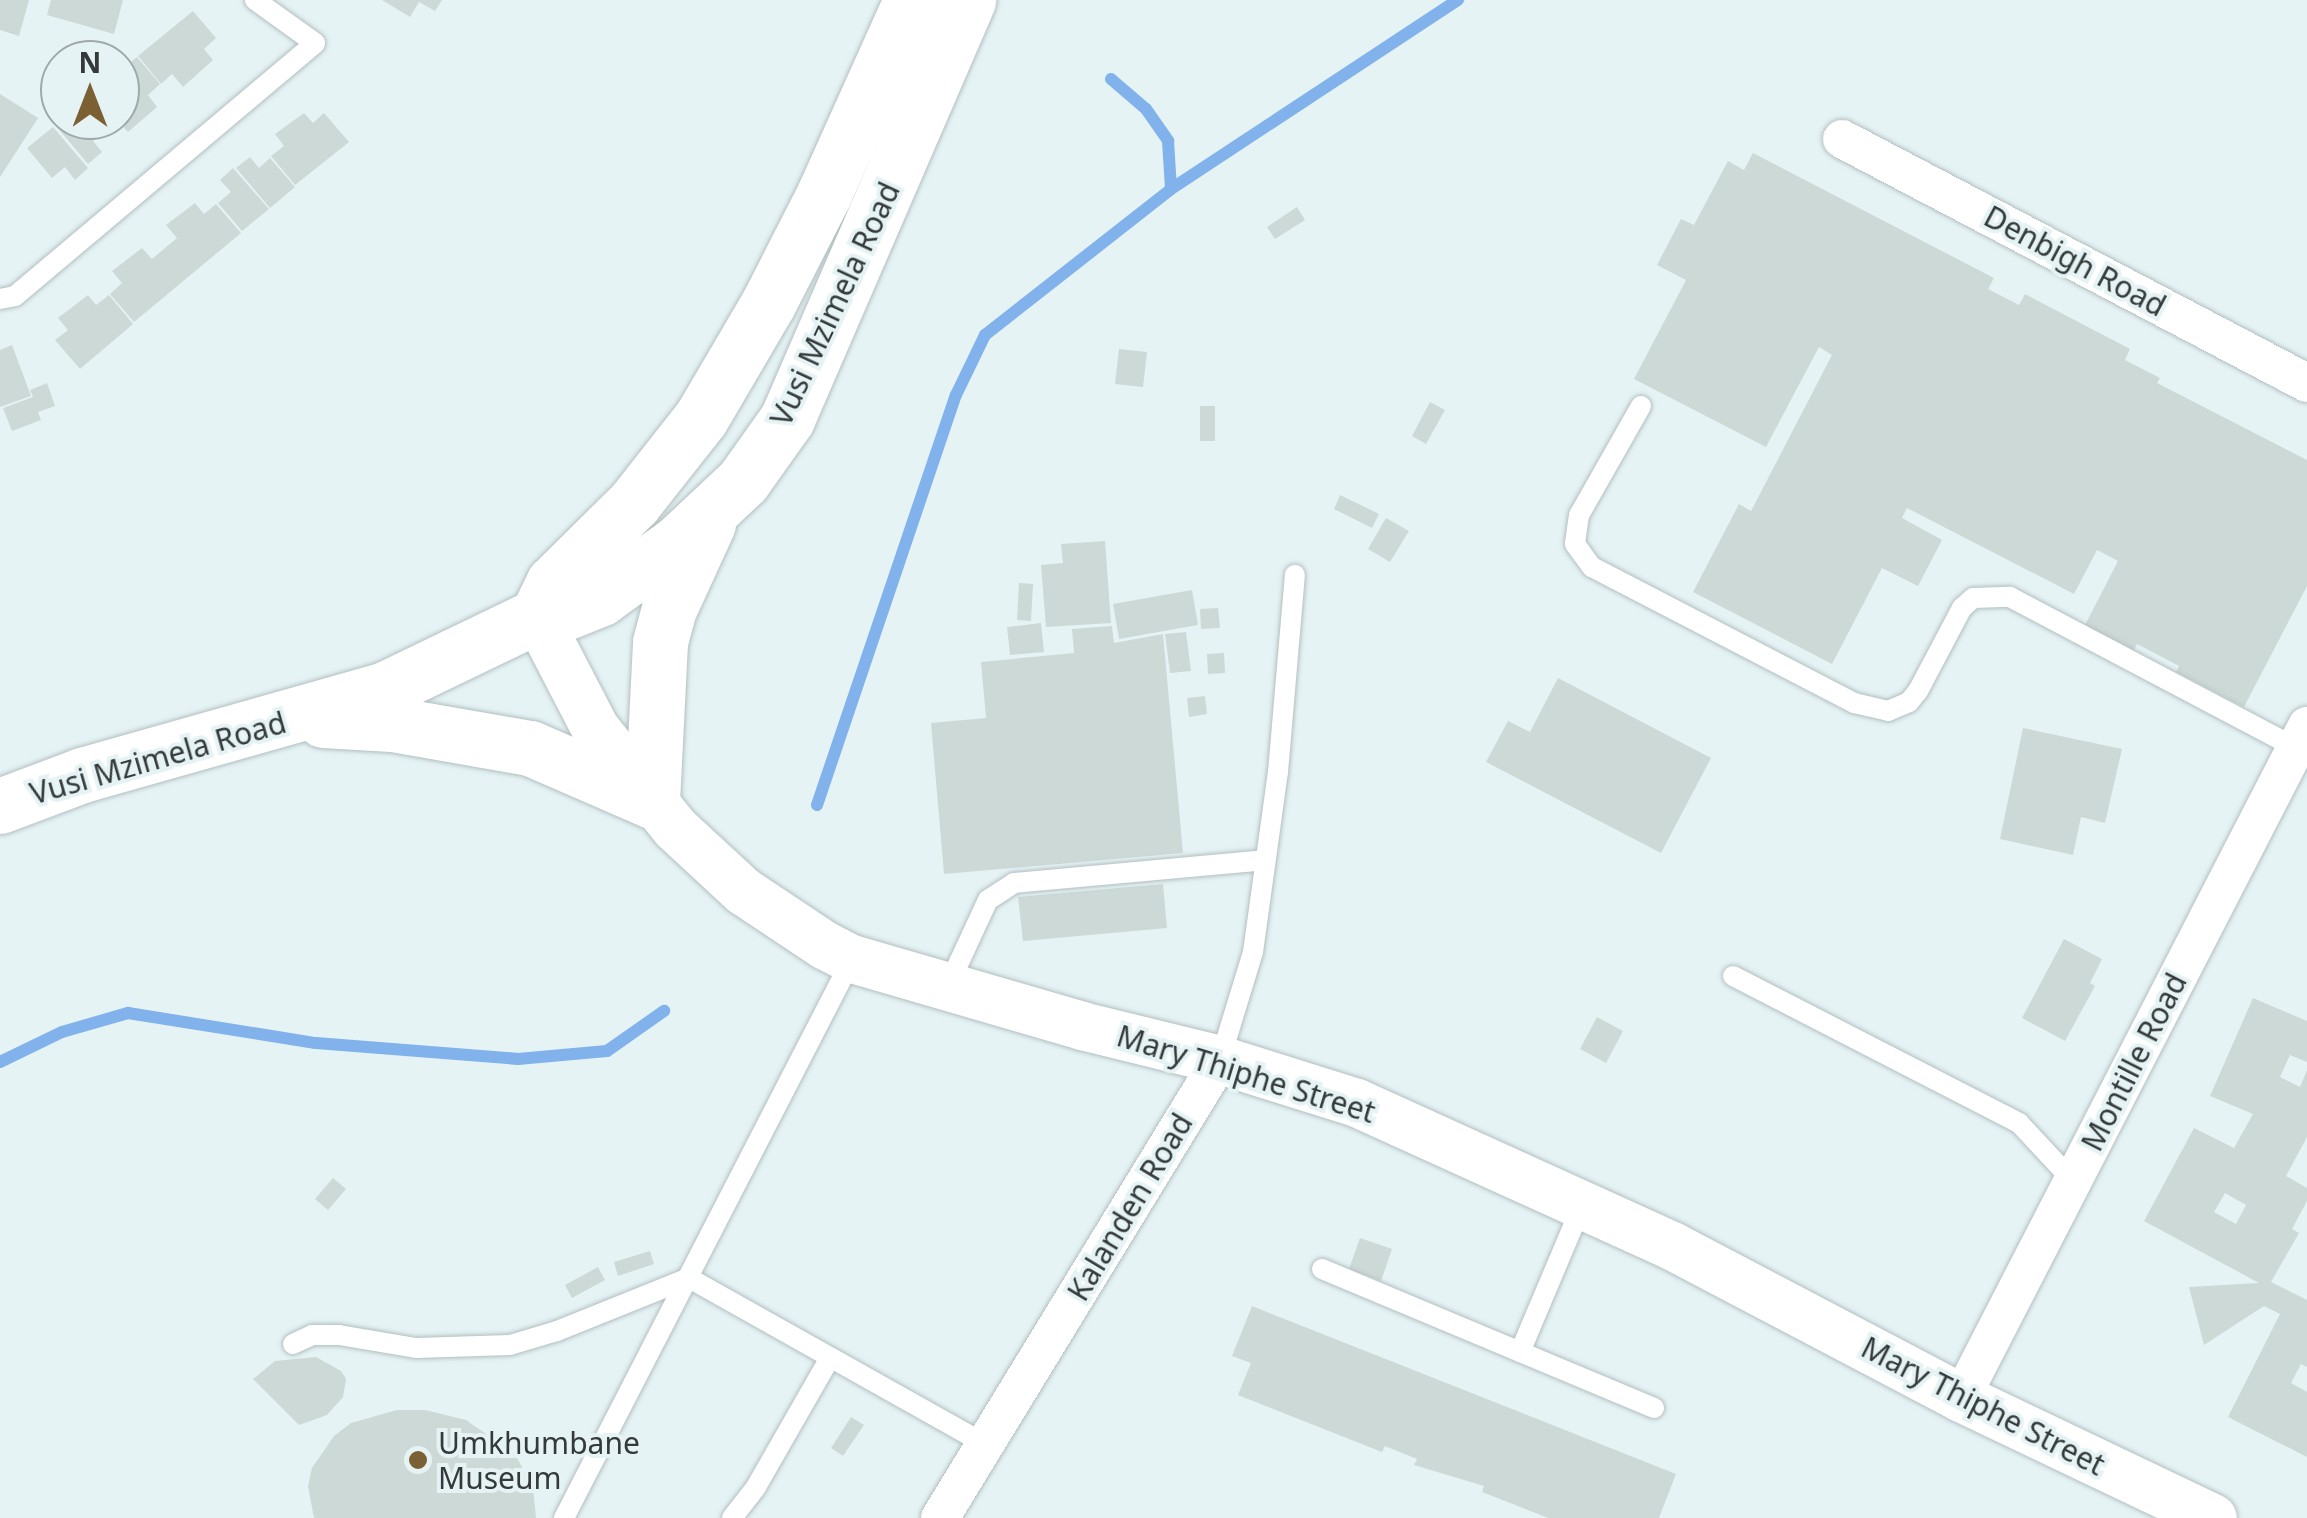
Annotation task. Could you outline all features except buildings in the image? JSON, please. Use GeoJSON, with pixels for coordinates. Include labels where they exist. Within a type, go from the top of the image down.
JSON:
{"type":"FeatureCollection","features":[{"type":"Feature","properties":{"kind":"main road","name":"Vusi Mzimela Road"},"geometry":{"type":"LineString","coordinates":[[537,616],[554,583],[634,503],[701,418],[769,302],[824,194],[911,0]]}},
{"type":"Feature","properties":{"kind":"main road","name":"Vusi Mzimela Road"},"geometry":{"type":"LineString","coordinates":[[0,806],[82,775],[295,718],[383,690],[537,616],[567,612],[601,598],[677,543],[742,481],[788,419],[968,0]]}},
{"type":"Feature","properties":{"kind":"main road"},"geometry":{"type":"LineString","coordinates":[[295,718],[392,724],[530,748],[652,801],[660,642],[669,609],[716,508]]}},
{"type":"Feature","properties":{"kind":"street","name":"Denbigh Road"},"geometry":{"type":"LineString","coordinates":[[1842,138],[2307,383]]}},
{"type":"Feature","properties":{"kind":"street","name":"Mary Thiphe Street"},"geometry":{"type":"LineString","coordinates":[[537,616],[595,728],[652,801],[742,891],[852,958],[1220,1060],[1357,1103],[1672,1246],[2162,1508],[2213,1518]]}},
{"type":"Feature","properties":{"kind":"street","name":"Montille Road"},"geometry":{"type":"LineString","coordinates":[[1961,1398],[2301,737]]}},
{"type":"Feature","properties":{"kind":"street","name":"Kalanden Road"},"geometry":{"type":"LineString","coordinates":[[940,1518],[1220,1060]]}},
{"type":"Feature","properties":{"kind":"lane"},"geometry":{"type":"LineString","coordinates":[[0,299],[15,296],[315,42],[255,0]]}},
{"type":"Feature","properties":{"kind":"lane"},"geometry":{"type":"LineString","coordinates":[[1641,406],[1579,515],[1576,544],[1592,567],[1854,702],[1888,711],[1909,702],[1962,608],[1972,598],[2010,597],[2301,737]]}},
{"type":"Feature","properties":{"kind":"lane","name":"Kalanden Road"},"geometry":{"type":"LineString","coordinates":[[1220,1060],[1253,952],[1278,772],[1295,574]]}},
{"type":"Feature","properties":{"kind":"lane"},"geometry":{"type":"LineString","coordinates":[[948,986],[988,900],[1014,884],[1265,860]]}},
{"type":"Feature","properties":{"kind":"lane"},"geometry":{"type":"LineString","coordinates":[[564,1518],[852,958]]}},
{"type":"Feature","properties":{"kind":"lane"},"geometry":{"type":"LineString","coordinates":[[1733,976],[2019,1123],[2072,1181]]}},
{"type":"Feature","properties":{"kind":"lane"},"geometry":{"type":"LineString","coordinates":[[1520,1352],[1582,1206]]}},
{"type":"Feature","properties":{"kind":"lane"},"geometry":{"type":"LineString","coordinates":[[1322,1269],[1654,1408]]}},
{"type":"Feature","properties":{"kind":"lane"},"geometry":{"type":"LineString","coordinates":[[293,1344],[312,1335],[339,1335],[416,1348],[510,1344],[557,1331],[689,1278]]}},
{"type":"Feature","properties":{"kind":"lane"},"geometry":{"type":"LineString","coordinates":[[689,1278],[985,1444]]}},
{"type":"Feature","properties":{"kind":"lane"},"geometry":{"type":"LineString","coordinates":[[732,1518],[756,1487],[830,1358]]}},
{"type":"Feature","properties":{"kind":"waterway"},"geometry":{"type":"LineString","coordinates":[[817,805],[956,395],[985,335],[1171,189],[1458,0]]}},
{"type":"Feature","properties":{"kind":"waterway"},"geometry":{"type":"LineString","coordinates":[[1111,79],[1146,109],[1168,141],[1171,189]]}},
{"type":"Feature","properties":{"kind":"waterway"},"geometry":{"type":"LineString","coordinates":[[0,1062],[62,1032],[128,1013],[316,1043],[518,1059],[607,1051],[664,1011]]}},
{"type":"Feature","properties":{"kind":"place","name":"Umkhumbane Museum"},"geometry":{"type":"Point","coordinates":[418,1460]}}]}
